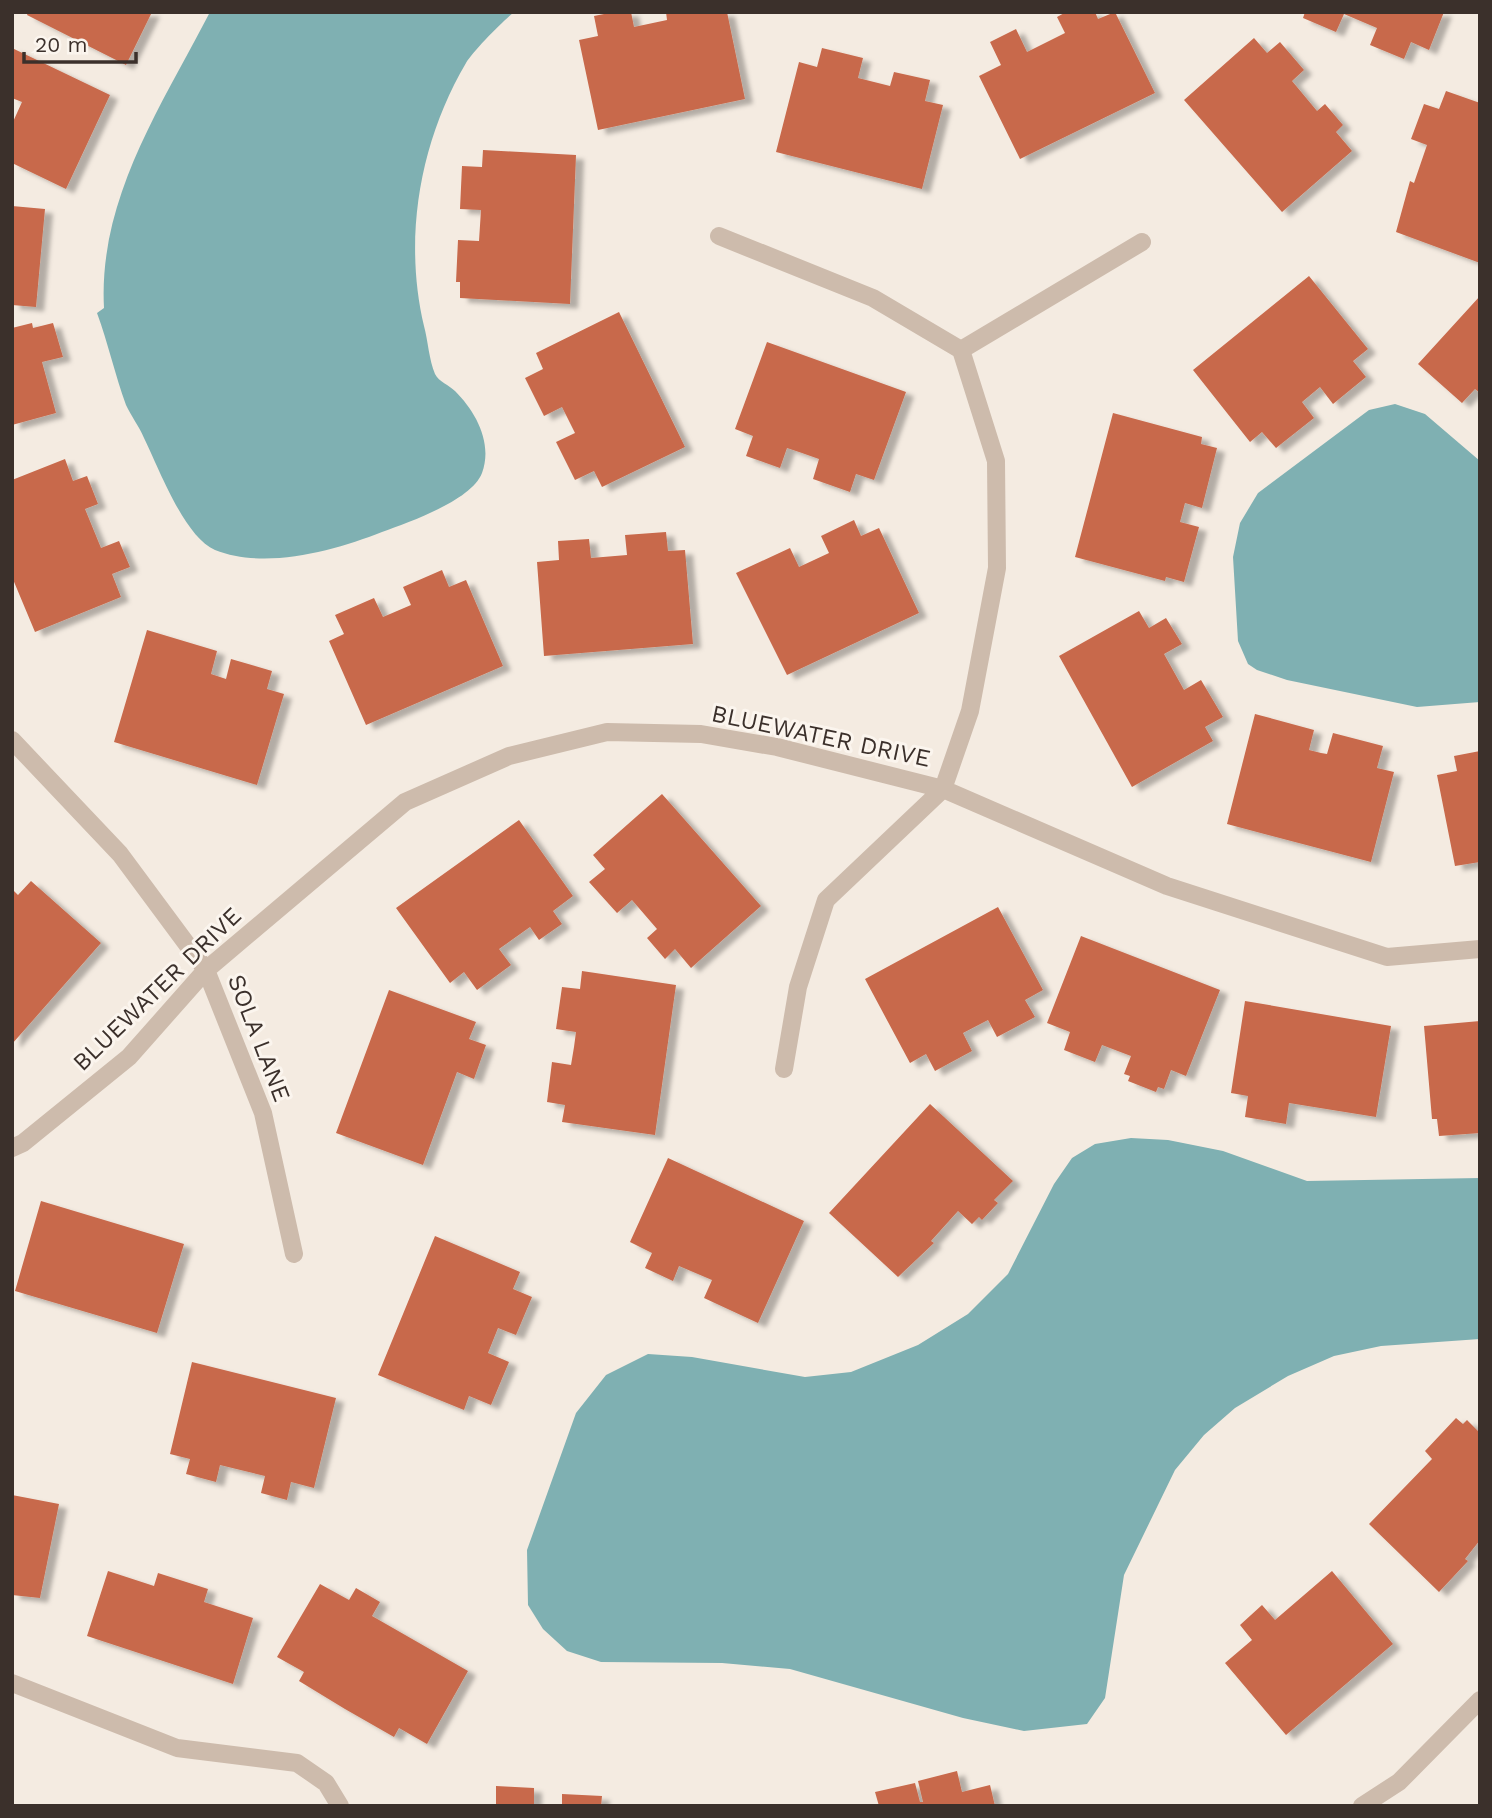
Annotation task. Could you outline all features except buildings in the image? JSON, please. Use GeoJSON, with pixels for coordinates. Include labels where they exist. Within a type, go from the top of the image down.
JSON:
{"type":"FeatureCollection","features":[{"type":"Feature","properties":{"kind":"street"},"geometry":{"type":"LineString","coordinates":[[719,236],[873,298],[961,350],[996,461],[997,568],[970,711],[943,789],[826,900],[798,987],[784,1069]]}},
{"type":"Feature","properties":{"kind":"street"},"geometry":{"type":"LineString","coordinates":[[961,350],[1142,242]]}},
{"type":"Feature","properties":{"kind":"street","name":"BLUEWATER DRIVE"},"geometry":{"type":"LineString","coordinates":[[12,1148],[23,1143],[129,1057],[206,970],[405,802],[509,757],[607,732],[701,734],[777,747],[943,789],[1167,886],[1387,957],[1480,949]]}},
{"type":"Feature","properties":{"kind":"street","name":"SOLA LANE"},"geometry":{"type":"LineString","coordinates":[[12,740],[120,854],[206,970],[263,1113],[294,1254]]}},
{"type":"Feature","properties":{"kind":"street"},"geometry":{"type":"LineString","coordinates":[[12,1683],[177,1748],[297,1763],[326,1783],[340,1806]]}},
{"type":"Feature","properties":{"kind":"street"},"geometry":{"type":"LineString","coordinates":[[1362,1806],[1399,1782],[1480,1700]]}},
{"type":"Feature","properties":{"kind":"water"},"geometry":{"type":"Polygon","coordinates":[[[210,12],[514,12],[466,63],[450,93],[427,157],[416,225],[418,293],[431,363],[437,377],[463,399],[476,418],[484,439],[485,462],[482,473],[466,493],[423,516],[343,546],[299,556],[235,556],[215,550],[193,531],[173,500],[126,405],[97,313],[104,308],[105,268],[111,229],[122,191],[154,118],[210,12]]]}},
{"type":"Feature","properties":{"kind":"water"},"geometry":{"type":"Polygon","coordinates":[[[1395,404],[1425,414],[1480,461],[1480,702],[1417,707],[1287,680],[1257,670],[1248,664],[1238,641],[1233,557],[1240,523],[1258,493],[1369,410],[1395,404]]]}},
{"type":"Feature","properties":{"kind":"water"},"geometry":{"type":"Polygon","coordinates":[[[1131,1138],[1168,1140],[1223,1151],[1307,1181],[1480,1178],[1480,1339],[1381,1346],[1334,1356],[1288,1376],[1235,1408],[1204,1435],[1175,1470],[1124,1575],[1105,1698],[1087,1724],[1024,1731],[963,1718],[790,1669],[722,1663],[601,1662],[567,1651],[543,1629],[528,1605],[527,1550],[576,1413],[606,1375],[648,1354],[692,1357],[805,1377],[851,1372],[918,1345],[968,1314],[1008,1274],[1054,1184],[1072,1158],[1095,1144],[1131,1138]]]}}]}
